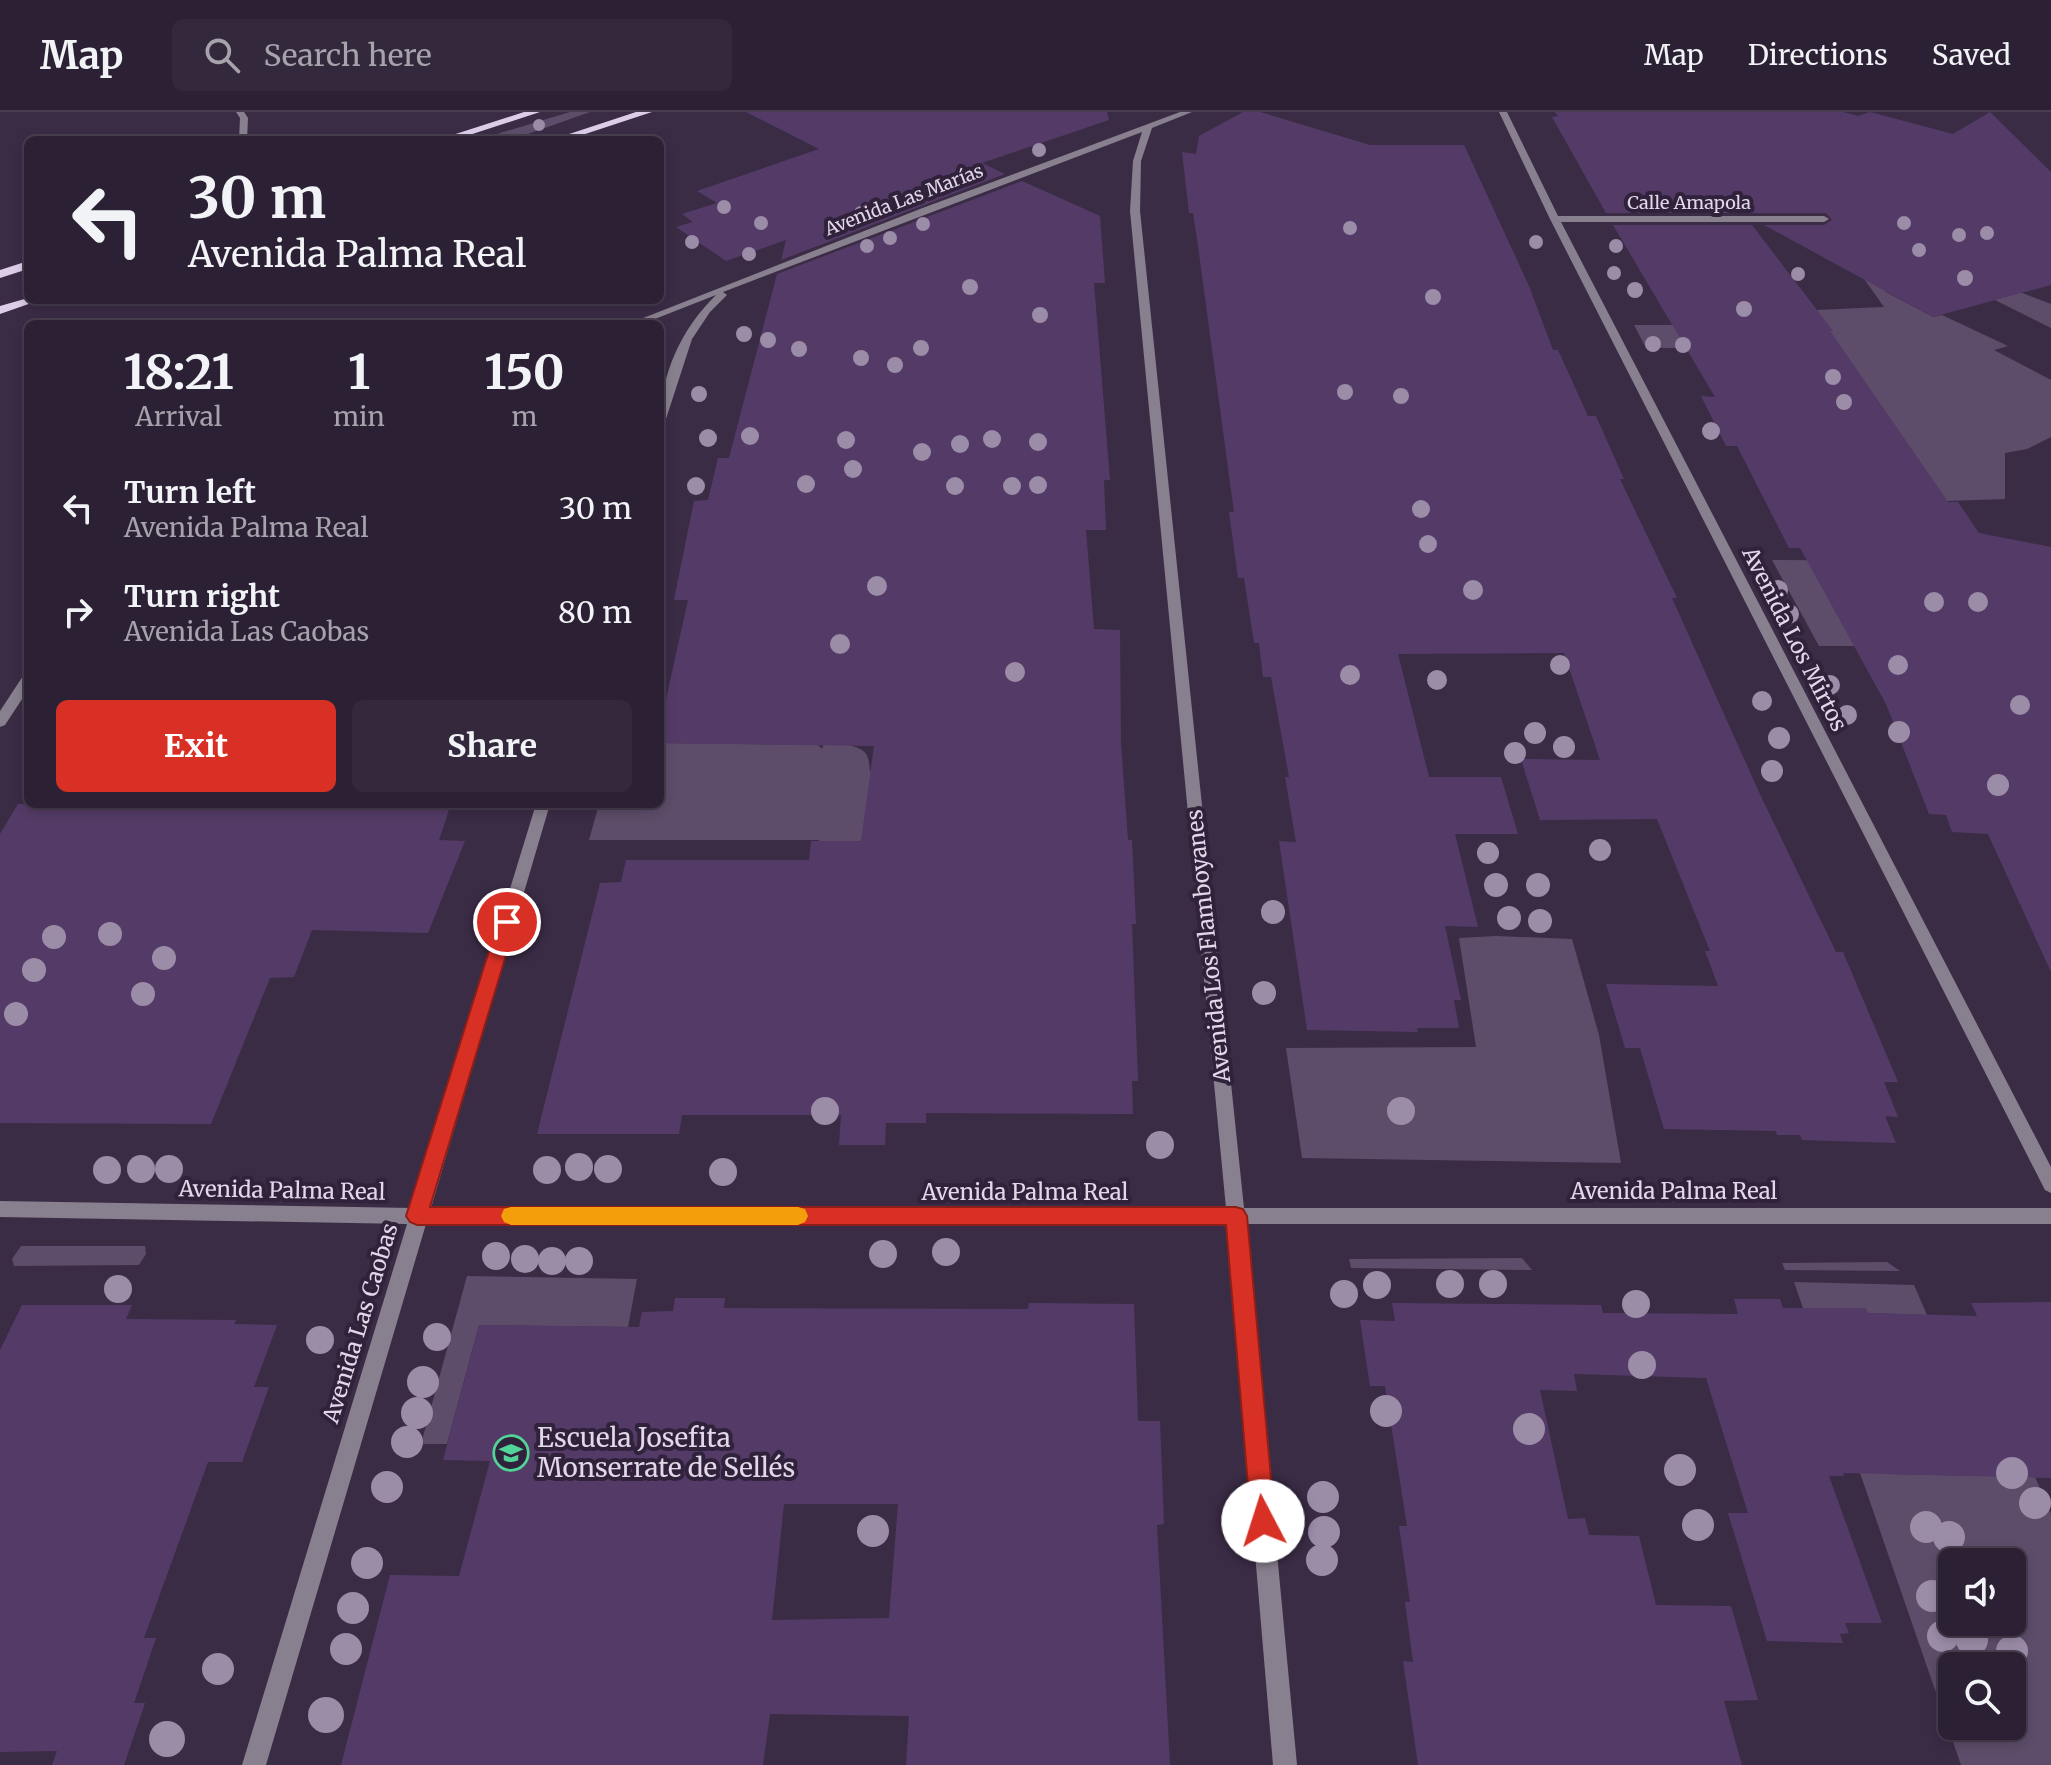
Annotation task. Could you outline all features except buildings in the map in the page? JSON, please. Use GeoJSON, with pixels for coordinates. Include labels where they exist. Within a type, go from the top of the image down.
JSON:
{"type":"FeatureCollection","features":[{"type":"Feature","properties":{"kind":"main road"},"geometry":{"type":"LineString","coordinates":[[455,136],[535,112]]}},
{"type":"Feature","properties":{"kind":"main road"},"geometry":{"type":"LineString","coordinates":[[569,136],[647,112]]}},
{"type":"Feature","properties":{"kind":"main road"},"geometry":{"type":"LineString","coordinates":[[0,274],[24,266]]}},
{"type":"Feature","properties":{"kind":"main road"},"geometry":{"type":"LineString","coordinates":[[0,310],[24,303]]}},
{"type":"Feature","properties":{"kind":"street"},"geometry":{"type":"LineString","coordinates":[[240,112],[244,118],[243,136]]}},
{"type":"Feature","properties":{"kind":"street","name":"Avenida Las Marías"},"geometry":{"type":"LineString","coordinates":[[644,320],[1188,112]]}},
{"type":"Feature","properties":{"kind":"street","name":"Avenida Los Mirtos"},"geometry":{"type":"LineString","coordinates":[[1503,112],[2051,1185]]}},
{"type":"Feature","properties":{"kind":"street","name":"Avenida Los Flamboyanes"},"geometry":{"type":"LineString","coordinates":[[1148,128],[1137,161],[1135,211],[1236,1216],[1285,1765]]}},
{"type":"Feature","properties":{"kind":"street","name":"Calle Amapola"},"geometry":{"type":"LineString","coordinates":[[1555,219],[1824,219]]}},
{"type":"Feature","properties":{"kind":"street"},"geometry":{"type":"LineString","coordinates":[[664,408],[683,339],[693,323],[730,288]]}},
{"type":"Feature","properties":{"kind":"street"},"geometry":{"type":"LineString","coordinates":[[0,722],[24,685]]}},
{"type":"Feature","properties":{"kind":"street","name":"Avenida Las Caobas"},"geometry":{"type":"LineString","coordinates":[[254,1765],[542,808]]}},
{"type":"Feature","properties":{"kind":"street","name":"Avenida Palma Real"},"geometry":{"type":"LineString","coordinates":[[0,1209],[417,1216],[2051,1216]]}},
{"type":"Feature","properties":{"kind":"shaded area"},"geometry":{"type":"Polygon","coordinates":[[[570,112],[590,112],[522,136],[490,136],[570,112]]]}},
{"type":"Feature","properties":{"kind":"shaded area"},"geometry":{"type":"Polygon","coordinates":[[[1838,242],[1860,257],[1886,292],[1933,317],[1942,315],[2008,346],[1994,350],[2051,380],[2051,437],[2027,449],[2005,453],[2005,499],[1947,501],[1815,310],[1884,307],[1838,242]]]}},
{"type":"Feature","properties":{"kind":"shaded area"},"geometry":{"type":"Polygon","coordinates":[[[2017,291],[2051,304],[2051,328],[1993,299],[2017,291]]]}},
{"type":"Feature","properties":{"kind":"shaded area"},"geometry":{"type":"Polygon","coordinates":[[[1634,325],[1673,325],[1691,348],[1646,348],[1634,325]]]}},
{"type":"Feature","properties":{"kind":"shaded area"},"geometry":{"type":"Polygon","coordinates":[[[1772,560],[1948,561],[1911,646],[1819,646],[1772,560]]]}},
{"type":"Feature","properties":{"kind":"shaded area"},"geometry":{"type":"Polygon","coordinates":[[[827,735],[850,741],[852,746],[867,755],[870,771],[877,772],[860,846],[827,844],[818,840],[589,840],[598,808],[664,808],[664,743],[818,745],[822,749],[827,735]]]}},
{"type":"Feature","properties":{"kind":"shaded area"},"geometry":{"type":"Polygon","coordinates":[[[1459,938],[1572,939],[1599,1035],[1621,1163],[1302,1158],[1286,1048],[1476,1047],[1459,938]]]}},
{"type":"Feature","properties":{"kind":"shaded area"},"geometry":{"type":"Polygon","coordinates":[[[21,1246],[145,1246],[146,1254],[139,1265],[14,1266],[12,1259],[21,1246]]]}},
{"type":"Feature","properties":{"kind":"shaded area"},"geometry":{"type":"Polygon","coordinates":[[[1522,1258],[1532,1270],[1351,1268],[1349,1259],[1522,1258]]]}},
{"type":"Feature","properties":{"kind":"shaded area"},"geometry":{"type":"Polygon","coordinates":[[[1887,1262],[1900,1271],[1785,1270],[1782,1263],[1887,1262]]]}},
{"type":"Feature","properties":{"kind":"shaded area"},"geometry":{"type":"Polygon","coordinates":[[[467,1276],[637,1279],[628,1327],[479,1325],[447,1444],[421,1444],[467,1276]]]}},
{"type":"Feature","properties":{"kind":"shaded area"},"geometry":{"type":"Polygon","coordinates":[[[1794,1282],[1914,1285],[1927,1315],[1868,1313],[1865,1308],[1816,1308],[1887,1474],[1986,1476],[2022,1447],[2051,1514],[2051,1765],[1961,1765],[1952,1740],[2026,1740],[2026,1652],[1938,1652],[1938,1698],[1794,1282]]]}},
{"type":"Feature","properties":{"kind":"slow traffic"},"geometry":{"type":"LineString","coordinates":[[511,1216],[798,1216]]}},
{"type":"Feature","properties":{"kind":"place","name":"Escuela Josefita Monserrate de Sellés"},"geometry":{"type":"Point","coordinates":[511,1453]}},
{"type":"Feature","properties":{"kind":"route"},"geometry":{"type":"LineString","coordinates":[[507,922],[417,1216],[1236,1216],[1263,1521]]}}]}
